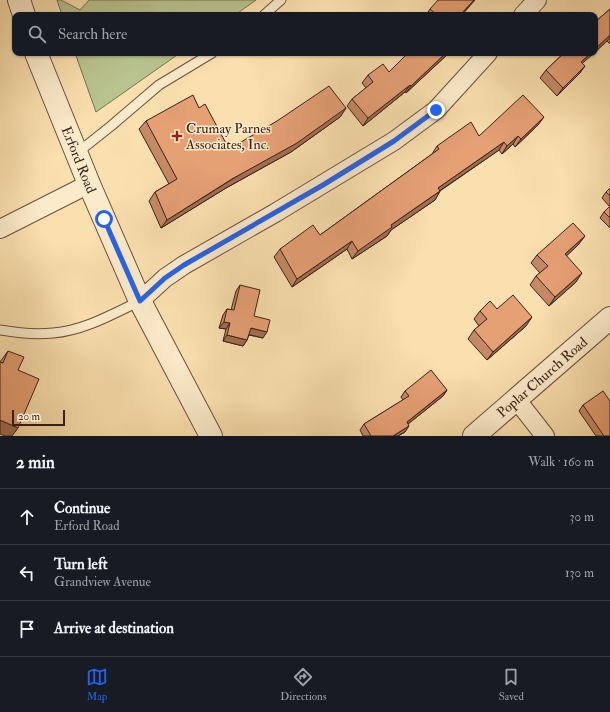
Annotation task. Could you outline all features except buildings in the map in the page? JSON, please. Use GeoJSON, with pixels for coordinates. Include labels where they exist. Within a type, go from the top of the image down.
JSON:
{"type":"FeatureCollection","features":[{"type":"Feature","properties":{"kind":"street"},"geometry":{"type":"LineString","coordinates":[[19,0],[23,12]]}},
{"type":"Feature","properties":{"kind":"street"},"geometry":{"type":"LineString","coordinates":[[526,12],[537,0]]}},
{"type":"Feature","properties":{"kind":"street","name":"Erford Road"},"geometry":{"type":"LineString","coordinates":[[37,56],[89,184],[140,301],[211,436]]}},
{"type":"Feature","properties":{"kind":"street"},"geometry":{"type":"LineString","coordinates":[[140,301],[165,278],[184,265],[275,213],[394,141],[436,110],[485,56]]}},
{"type":"Feature","properties":{"kind":"street"},"geometry":{"type":"LineString","coordinates":[[0,229],[89,184]]}},
{"type":"Feature","properties":{"kind":"street","name":"Poplar Church Road"},"geometry":{"type":"LineString","coordinates":[[474,436],[610,318]]}},
{"type":"Feature","properties":{"kind":"street"},"geometry":{"type":"LineString","coordinates":[[516,399],[545,436]]}},
{"type":"Feature","properties":{"kind":"lane"},"geometry":{"type":"LineString","coordinates":[[267,12],[281,0]]}},
{"type":"Feature","properties":{"kind":"lane"},"geometry":{"type":"LineString","coordinates":[[77,153],[160,85],[207,56]]}},
{"type":"Feature","properties":{"kind":"lane"},"geometry":{"type":"LineString","coordinates":[[0,330],[20,334],[53,334],[77,328],[140,301]]}},
{"type":"Feature","properties":{"kind":"green space"},"geometry":{"type":"Polygon","coordinates":[[[57,0],[61,0],[80,10],[89,0],[256,0],[239,12],[61,12],[57,0]]]}},
{"type":"Feature","properties":{"kind":"green space"},"geometry":{"type":"Polygon","coordinates":[[[76,56],[176,56],[96,112],[76,56]]]}},
{"type":"Feature","properties":{"kind":"place","name":"Crumay Parnes Associates, Inc."},"geometry":{"type":"Point","coordinates":[177,136]}},
{"type":"Feature","properties":{"kind":"route"},"geometry":{"type":"LineString","coordinates":[[104,219],[140,301],[165,278],[184,265],[323,185],[394,141],[436,110]]}}]}
